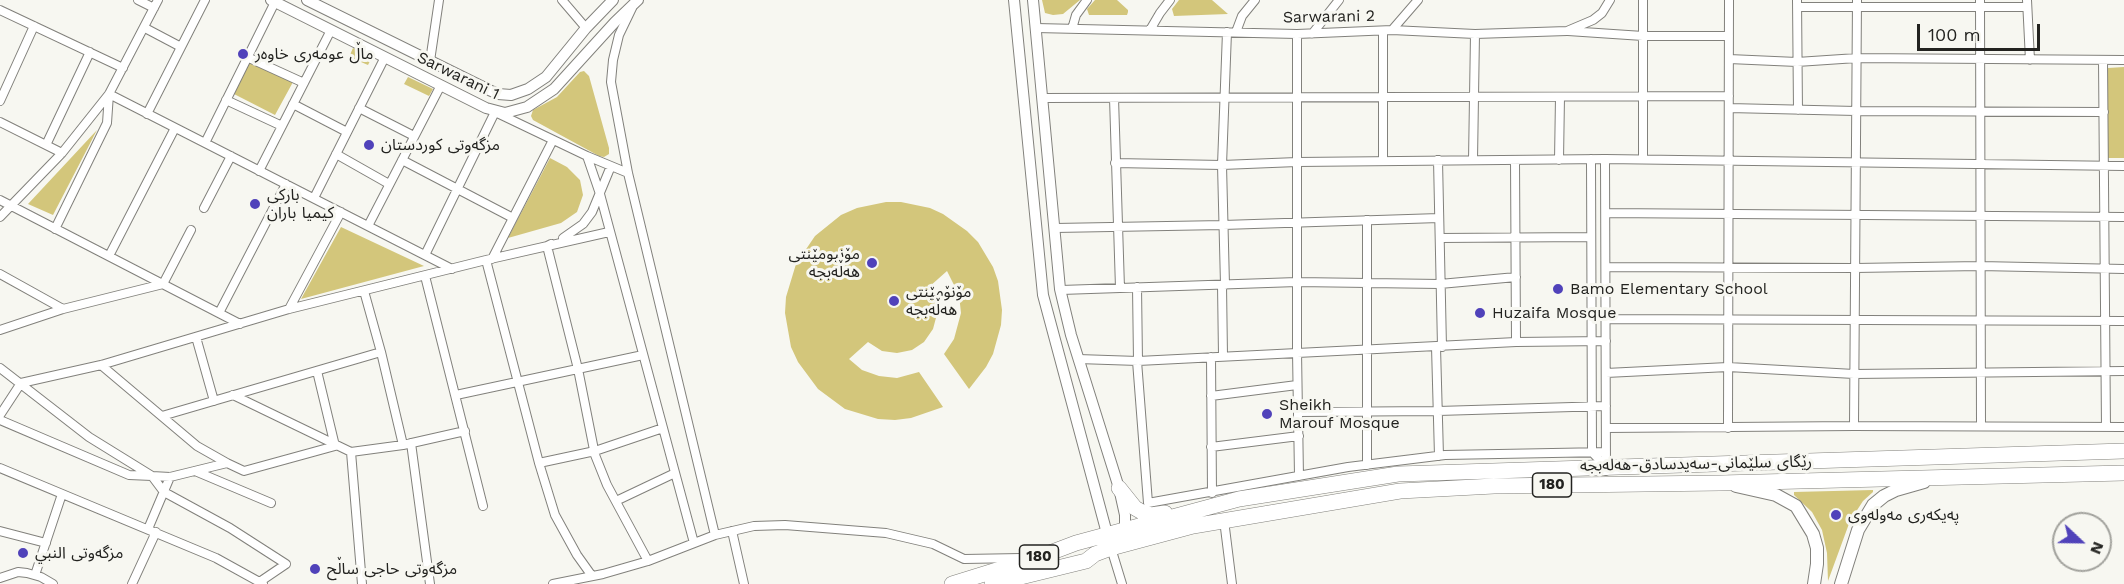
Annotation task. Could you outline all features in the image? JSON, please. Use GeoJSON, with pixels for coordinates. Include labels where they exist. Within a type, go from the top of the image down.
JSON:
{"type":"FeatureCollection","features":[{"type":"Feature","properties":{"kind":"highway","name":"رێگای سلێمانی-سەیدسادق-هەلەبجە"},"geometry":{"type":"LineString","coordinates":[[1125,530],[1224,503],[1398,474],[1606,459],[2124,450]]}},
{"type":"Feature","properties":{"kind":"highway"},"geometry":{"type":"LineString","coordinates":[[2044,453],[2045,474]]}},
{"type":"Feature","properties":{"kind":"highway","name":"رێگای سلێمانی-سەیدسادق-هەلەبجە"},"geometry":{"type":"LineString","coordinates":[[992,584],[1086,561],[1111,546],[1149,537],[1224,520],[1400,491],[1494,486],[1720,483],[2124,472]]}},
{"type":"Feature","properties":{"kind":"highway"},"geometry":{"type":"LineString","coordinates":[[1119,488],[1136,508],[1151,515],[1204,504],[1224,503]]}},
{"type":"Feature","properties":{"kind":"highway","name":"180"},"geometry":{"type":"LineString","coordinates":[[952,584],[1076,543],[1111,546],[1125,530]]}},
{"type":"Feature","properties":{"kind":"main road"},"geometry":{"type":"LineString","coordinates":[[310,1],[489,90],[498,94],[511,95],[528,89],[546,76],[613,0]]}},
{"type":"Feature","properties":{"kind":"main road"},"geometry":{"type":"LineString","coordinates":[[1014,0],[1043,296],[1111,546]]}},
{"type":"Feature","properties":{"kind":"main road"},"geometry":{"type":"LineString","coordinates":[[1033,0],[1061,290],[1078,358],[1119,488],[1125,515],[1125,530]]}},
{"type":"Feature","properties":{"kind":"main road","name":"Sarwarani 1"},"geometry":{"type":"LineString","coordinates":[[273,1],[495,112],[505,113],[518,111],[548,95],[636,1]]}},
{"type":"Feature","properties":{"kind":"main road"},"geometry":{"type":"LineString","coordinates":[[351,40],[358,25]]}},
{"type":"Feature","properties":{"kind":"main road"},"geometry":{"type":"LineString","coordinates":[[1034,201],[1052,201]]}},
{"type":"Feature","properties":{"kind":"main road"},"geometry":{"type":"LineString","coordinates":[[1841,584],[1858,530],[1873,505],[1896,490],[1944,476]]}},
{"type":"Feature","properties":{"kind":"main road"},"geometry":{"type":"LineString","coordinates":[[1720,483],[1776,495],[1796,506],[1810,527],[1815,541],[1817,564],[1814,584]]}},
{"type":"Feature","properties":{"kind":"street"},"geometry":{"type":"LineString","coordinates":[[0,218],[62,153],[109,94],[156,4],[138,0]]}},
{"type":"Feature","properties":{"kind":"street"},"geometry":{"type":"LineString","coordinates":[[147,114],[205,0]]}},
{"type":"Feature","properties":{"kind":"street"},"geometry":{"type":"LineString","coordinates":[[430,61],[439,0]]}},
{"type":"Feature","properties":{"kind":"street"},"geometry":{"type":"LineString","coordinates":[[562,0],[586,28]]}},
{"type":"Feature","properties":{"kind":"street"},"geometry":{"type":"LineString","coordinates":[[1072,29],[1076,15],[1087,0]]}},
{"type":"Feature","properties":{"kind":"street"},"geometry":{"type":"LineString","coordinates":[[1150,30],[1170,0]]}},
{"type":"Feature","properties":{"kind":"street"},"geometry":{"type":"LineString","coordinates":[[1223,356],[1222,165],[1225,99],[1232,32],[1255,0]]}},
{"type":"Feature","properties":{"kind":"street"},"geometry":{"type":"LineString","coordinates":[[1312,34],[1339,0]]}},
{"type":"Feature","properties":{"kind":"street"},"geometry":{"type":"LineString","coordinates":[[1383,161],[1383,98],[1387,30],[1418,0]]}},
{"type":"Feature","properties":{"kind":"street","name":"Sarwarani 2"},"geometry":{"type":"LineString","coordinates":[[1036,28],[1297,34],[1387,30],[1475,34],[1568,31],[1593,20],[1602,13],[1610,0]]}},
{"type":"Feature","properties":{"kind":"street"},"geometry":{"type":"LineString","coordinates":[[1642,159],[1643,0]]}},
{"type":"Feature","properties":{"kind":"street"},"geometry":{"type":"LineString","coordinates":[[1728,428],[1730,0]]}},
{"type":"Feature","properties":{"kind":"street"},"geometry":{"type":"LineString","coordinates":[[205,143],[273,1]]}},
{"type":"Feature","properties":{"kind":"street"},"geometry":{"type":"LineString","coordinates":[[636,1],[619,35],[611,82],[628,173],[715,535]]}},
{"type":"Feature","properties":{"kind":"street"},"geometry":{"type":"LineString","coordinates":[[1798,110],[1797,4],[2027,4],[2030,60]]}},
{"type":"Feature","properties":{"kind":"street"},"geometry":{"type":"LineString","coordinates":[[1854,426],[1857,4]]}},
{"type":"Feature","properties":{"kind":"street"},"geometry":{"type":"LineString","coordinates":[[1980,4],[1981,426]]}},
{"type":"Feature","properties":{"kind":"street"},"geometry":{"type":"LineString","coordinates":[[0,10],[123,68]]}},
{"type":"Feature","properties":{"kind":"street"},"geometry":{"type":"LineString","coordinates":[[0,101],[34,26]]}},
{"type":"Feature","properties":{"kind":"street"},"geometry":{"type":"LineString","coordinates":[[145,28],[181,47]]}},
{"type":"Feature","properties":{"kind":"street"},"geometry":{"type":"LineString","coordinates":[[259,171],[331,30]]}},
{"type":"Feature","properties":{"kind":"street"},"geometry":{"type":"LineString","coordinates":[[1568,31],[1643,36],[1729,36]]}},
{"type":"Feature","properties":{"kind":"street"},"geometry":{"type":"LineString","coordinates":[[1297,34],[1299,476]]}},
{"type":"Feature","properties":{"kind":"street"},"geometry":{"type":"LineString","coordinates":[[1473,160],[1475,34]]}},
{"type":"Feature","properties":{"kind":"street"},"geometry":{"type":"LineString","coordinates":[[46,145],[90,52]]}},
{"type":"Feature","properties":{"kind":"street"},"geometry":{"type":"LineString","coordinates":[[247,57],[304,83]]}},
{"type":"Feature","properties":{"kind":"street"},"geometry":{"type":"LineString","coordinates":[[314,198],[385,57]]}},
{"type":"Feature","properties":{"kind":"street"},"geometry":{"type":"LineString","coordinates":[[1729,59],[1797,62],[1857,58],[2124,60]]}},
{"type":"Feature","properties":{"kind":"street"},"geometry":{"type":"LineString","coordinates":[[2103,60],[2106,427]]}},
{"type":"Feature","properties":{"kind":"street"},"geometry":{"type":"LineString","coordinates":[[368,226],[441,85]]}},
{"type":"Feature","properties":{"kind":"street"},"geometry":{"type":"LineString","coordinates":[[109,94],[452,269]]}},
{"type":"Feature","properties":{"kind":"street"},"geometry":{"type":"LineString","coordinates":[[55,229],[107,123],[109,94]]}},
{"type":"Feature","properties":{"kind":"street"},"geometry":{"type":"LineString","coordinates":[[1043,98],[1729,96]]}},
{"type":"Feature","properties":{"kind":"street"},"geometry":{"type":"LineString","coordinates":[[1559,160],[1560,97]]}},
{"type":"Feature","properties":{"kind":"street"},"geometry":{"type":"LineString","coordinates":[[1114,98],[1120,288]]}},
{"type":"Feature","properties":{"kind":"street"},"geometry":{"type":"LineString","coordinates":[[226,100],[282,126]]}},
{"type":"Feature","properties":{"kind":"street"},"geometry":{"type":"LineString","coordinates":[[293,104],[347,132]]}},
{"type":"Feature","properties":{"kind":"street"},"geometry":{"type":"LineString","coordinates":[[359,108],[414,136]]}},
{"type":"Feature","properties":{"kind":"street"},"geometry":{"type":"LineString","coordinates":[[1729,108],[2104,112]]}},
{"type":"Feature","properties":{"kind":"street"},"geometry":{"type":"LineString","coordinates":[[425,255],[495,112],[586,156],[628,173]]}},
{"type":"Feature","properties":{"kind":"street"},"geometry":{"type":"LineString","coordinates":[[0,122],[62,153]]}},
{"type":"Feature","properties":{"kind":"street"},"geometry":{"type":"LineString","coordinates":[[110,256],[175,128]]}},
{"type":"Feature","properties":{"kind":"street"},"geometry":{"type":"LineString","coordinates":[[553,140],[489,259],[539,463],[560,525],[592,576]]}},
{"type":"Feature","properties":{"kind":"street"},"geometry":{"type":"LineString","coordinates":[[336,154],[389,184]]}},
{"type":"Feature","properties":{"kind":"street"},"geometry":{"type":"LineString","coordinates":[[204,208],[231,156]]}},
{"type":"Feature","properties":{"kind":"street"},"geometry":{"type":"LineString","coordinates":[[586,156],[600,194],[694,543]]}},
{"type":"Feature","properties":{"kind":"street"},"geometry":{"type":"LineString","coordinates":[[1591,159],[1592,452]]}},
{"type":"Feature","properties":{"kind":"street"},"geometry":{"type":"LineString","coordinates":[[1605,159],[1606,484]]}},
{"type":"Feature","properties":{"kind":"street"},"geometry":{"type":"LineString","coordinates":[[1115,163],[1222,165],[1297,162],[1642,159],[2124,166]]}},
{"type":"Feature","properties":{"kind":"street"},"geometry":{"type":"LineString","coordinates":[[402,160],[513,218]]}},
{"type":"Feature","properties":{"kind":"street"},"geometry":{"type":"LineString","coordinates":[[1438,160],[1439,456]]}},
{"type":"Feature","properties":{"kind":"street"},"geometry":{"type":"LineString","coordinates":[[1515,160],[1516,342]]}},
{"type":"Feature","properties":{"kind":"street"},"geometry":{"type":"LineString","coordinates":[[547,246],[569,236],[584,224],[592,212],[611,166]]}},
{"type":"Feature","properties":{"kind":"street"},"geometry":{"type":"LineString","coordinates":[[219,313],[286,184]]}},
{"type":"Feature","properties":{"kind":"street"},"geometry":{"type":"LineString","coordinates":[[0,200],[240,324]]}},
{"type":"Feature","properties":{"kind":"street"},"geometry":{"type":"LineString","coordinates":[[289,309],[341,212]]}},
{"type":"Feature","properties":{"kind":"street"},"geometry":{"type":"LineString","coordinates":[[1606,213],[2124,217]]}},
{"type":"Feature","properties":{"kind":"street"},"geometry":{"type":"LineString","coordinates":[[1055,228],[1439,218]]}},
{"type":"Feature","properties":{"kind":"street"},"geometry":{"type":"LineString","coordinates":[[1367,220],[1367,465]]}},
{"type":"Feature","properties":{"kind":"street"},"geometry":{"type":"LineString","coordinates":[[0,330],[63,309],[164,284],[191,230]]}},
{"type":"Feature","properties":{"kind":"street"},"geometry":{"type":"LineString","coordinates":[[0,415],[21,383],[101,365],[289,309],[489,259],[609,232]]}},
{"type":"Feature","properties":{"kind":"street"},"geometry":{"type":"LineString","coordinates":[[1440,238],[1590,237]]}},
{"type":"Feature","properties":{"kind":"street"},"geometry":{"type":"LineString","coordinates":[[547,246],[578,369],[595,451],[608,485],[648,561]]}},
{"type":"Feature","properties":{"kind":"street"},"geometry":{"type":"LineString","coordinates":[[1606,267],[1980,266],[2124,269]]}},
{"type":"Feature","properties":{"kind":"street"},"geometry":{"type":"LineString","coordinates":[[0,274],[63,309]]}},
{"type":"Feature","properties":{"kind":"street"},"geometry":{"type":"LineString","coordinates":[[425,276],[483,506]]}},
{"type":"Feature","properties":{"kind":"street"},"geometry":{"type":"LineString","coordinates":[[1061,290],[1297,282],[1440,284],[1516,277]]}},
{"type":"Feature","properties":{"kind":"street"},"geometry":{"type":"LineString","coordinates":[[1137,287],[1138,361],[1148,503],[1367,465],[1439,456],[1592,452],[1606,459]]}},
{"type":"Feature","properties":{"kind":"street"},"geometry":{"type":"LineString","coordinates":[[364,291],[407,444],[430,584]]}},
{"type":"Feature","properties":{"kind":"street"},"geometry":{"type":"LineString","coordinates":[[1606,319],[2124,321]]}},
{"type":"Feature","properties":{"kind":"street"},"geometry":{"type":"LineString","coordinates":[[196,337],[214,401]]}},
{"type":"Feature","properties":{"kind":"street"},"geometry":{"type":"LineString","coordinates":[[1078,358],[1138,361],[1516,342],[1606,341]]}},
{"type":"Feature","properties":{"kind":"street"},"geometry":{"type":"LineString","coordinates":[[162,416],[381,352]]}},
{"type":"Feature","properties":{"kind":"street"},"geometry":{"type":"LineString","coordinates":[[456,395],[643,355]]}},
{"type":"Feature","properties":{"kind":"street"},"geometry":{"type":"LineString","coordinates":[[1211,357],[1212,493]]}},
{"type":"Feature","properties":{"kind":"street"},"geometry":{"type":"LineString","coordinates":[[101,365],[197,446],[244,471],[335,446]]}},
{"type":"Feature","properties":{"kind":"street"},"geometry":{"type":"LineString","coordinates":[[1606,373],[1728,367],[1854,374],[2124,371]]}},
{"type":"Feature","properties":{"kind":"street"},"geometry":{"type":"LineString","coordinates":[[0,369],[89,437],[152,476],[164,492],[230,528],[286,564],[262,582],[216,558],[0,468]]}},
{"type":"Feature","properties":{"kind":"street"},"geometry":{"type":"LineString","coordinates":[[317,371],[335,446]]}},
{"type":"Feature","properties":{"kind":"street"},"geometry":{"type":"LineString","coordinates":[[1211,396],[1297,385]]}},
{"type":"Feature","properties":{"kind":"street"},"geometry":{"type":"LineString","coordinates":[[233,396],[351,452],[407,444],[465,431]]}},
{"type":"Feature","properties":{"kind":"street"},"geometry":{"type":"LineString","coordinates":[[1298,412],[1606,406]]}},
{"type":"Feature","properties":{"kind":"street"},"geometry":{"type":"LineString","coordinates":[[0,420],[129,475],[170,477],[227,463]]}},
{"type":"Feature","properties":{"kind":"street"},"geometry":{"type":"LineString","coordinates":[[1606,428],[2124,427]]}},
{"type":"Feature","properties":{"kind":"street"},"geometry":{"type":"LineString","coordinates":[[539,463],[595,451],[663,428]]}},
{"type":"Feature","properties":{"kind":"street"},"geometry":{"type":"LineString","coordinates":[[1211,447],[1299,436]]}},
{"type":"Feature","properties":{"kind":"street"},"geometry":{"type":"LineString","coordinates":[[351,452],[362,584]]}},
{"type":"Feature","properties":{"kind":"street"},"geometry":{"type":"LineString","coordinates":[[1592,452],[1606,459]]}},
{"type":"Feature","properties":{"kind":"street"},"geometry":{"type":"LineString","coordinates":[[195,471],[271,503]]}},
{"type":"Feature","properties":{"kind":"street"},"geometry":{"type":"LineString","coordinates":[[616,501],[675,473]]}},
{"type":"Feature","properties":{"kind":"street"},"geometry":{"type":"LineString","coordinates":[[132,584],[170,477]]}},
{"type":"Feature","properties":{"kind":"street"},"geometry":{"type":"LineString","coordinates":[[35,575],[62,494]]}},
{"type":"Feature","properties":{"kind":"street"},"geometry":{"type":"LineString","coordinates":[[1224,520],[1232,584]]}},
{"type":"Feature","properties":{"kind":"street"},"geometry":{"type":"LineString","coordinates":[[553,584],[648,561],[715,535],[769,525],[858,530],[911,538],[933,544],[964,559],[1039,557]]}},
{"type":"Feature","properties":{"kind":"street"},"geometry":{"type":"LineString","coordinates":[[0,531],[46,543]]}},
{"type":"Feature","properties":{"kind":"street"},"geometry":{"type":"LineString","coordinates":[[732,531],[744,584]]}},
{"type":"Feature","properties":{"kind":"street"},"geometry":{"type":"LineString","coordinates":[[1111,546],[1122,584]]}},
{"type":"Feature","properties":{"kind":"street"},"geometry":{"type":"LineString","coordinates":[[0,578],[18,573],[35,575],[53,584]]}},
{"type":"Feature","properties":{"kind":"shaded area"},"geometry":{"type":"Polygon","coordinates":[[[1042,0],[1080,0],[1063,14],[1053,15],[1045,13],[1042,0]]]}},
{"type":"Feature","properties":{"kind":"shaded area"},"geometry":{"type":"Polygon","coordinates":[[[1095,0],[1117,0],[1128,10],[1127,15],[1089,15],[1087,9],[1095,0]]]}},
{"type":"Feature","properties":{"kind":"shaded area"},"geometry":{"type":"Polygon","coordinates":[[[1179,0],[1212,0],[1228,14],[1174,16],[1172,9],[1179,0]]]}},
{"type":"Feature","properties":{"kind":"shaded area"},"geometry":{"type":"Polygon","coordinates":[[[353,48],[372,57],[368,65],[349,57],[353,48]]]}},
{"type":"Feature","properties":{"kind":"shaded area"},"geometry":{"type":"Polygon","coordinates":[[[249,60],[293,82],[275,115],[234,94],[249,60]]]}},
{"type":"Feature","properties":{"kind":"shaded area"},"geometry":{"type":"Polygon","coordinates":[[[2124,67],[2124,158],[2108,158],[2108,68],[2124,67]]]}},
{"type":"Feature","properties":{"kind":"shaded area"},"geometry":{"type":"Polygon","coordinates":[[[584,71],[589,76],[609,148],[609,154],[604,157],[533,120],[531,116],[533,110],[557,97],[580,72],[584,71]]]}},
{"type":"Feature","properties":{"kind":"shaded area"},"geometry":{"type":"Polygon","coordinates":[[[408,77],[433,89],[429,96],[404,84],[408,77]]]}},
{"type":"Feature","properties":{"kind":"shaded area"},"geometry":{"type":"Polygon","coordinates":[[[97,130],[53,215],[28,204],[97,130]]]}},
{"type":"Feature","properties":{"kind":"shaded area"},"geometry":{"type":"Polygon","coordinates":[[[550,158],[567,167],[580,180],[583,195],[577,212],[561,223],[508,238],[550,158]]]}},
{"type":"Feature","properties":{"kind":"shaded area"},"geometry":{"type":"Polygon","coordinates":[[[886,202],[901,202],[930,208],[967,231],[978,242],[993,267],[998,281],[1002,310],[1001,325],[993,354],[969,389],[944,354],[954,339],[961,313],[959,295],[947,271],[929,287],[935,299],[937,314],[933,329],[924,342],[912,350],[897,353],[882,351],[868,342],[849,359],[862,370],[879,376],[897,378],[919,372],[943,407],[911,418],[895,420],[878,419],[845,409],[818,389],[798,362],[791,347],[785,313],[786,297],[796,264],[815,236],[841,215],[857,208],[886,202]]]}},
{"type":"Feature","properties":{"kind":"shaded area"},"geometry":{"type":"Polygon","coordinates":[[[341,227],[424,266],[301,299],[341,227]]]}},
{"type":"Feature","properties":{"kind":"shaded area"},"geometry":{"type":"Polygon","coordinates":[[[1873,490],[1850,521],[1828,581],[1827,553],[1822,530],[1812,512],[1794,495],[1794,492],[1873,490]]]}},
{"type":"Feature","properties":{"kind":"place","name":"ماڵ عومەری خاوەر"},"geometry":{"type":"Point","coordinates":[243,54]}},
{"type":"Feature","properties":{"kind":"place","name":"مزگەوتی کوردستان"},"geometry":{"type":"Point","coordinates":[369,145]}},
{"type":"Feature","properties":{"kind":"place","name":"باركى كيميا باران"},"geometry":{"type":"Point","coordinates":[255,204]}},
{"type":"Feature","properties":{"kind":"place","name":"مۆنیومێنتی هەڵەبجە"},"geometry":{"type":"Point","coordinates":[872,263]}},
{"type":"Feature","properties":{"kind":"place","name":"Bamo Elementary School"},"geometry":{"type":"Point","coordinates":[1558,289]}},
{"type":"Feature","properties":{"kind":"place","name":"مۆنۆمێنتی هەڵەبجە"},"geometry":{"type":"Point","coordinates":[894,301]}},
{"type":"Feature","properties":{"kind":"place","name":"Huzaifa Mosque"},"geometry":{"type":"Point","coordinates":[1480,313]}},
{"type":"Feature","properties":{"kind":"place","name":"Sheikh Marouf Mosque"},"geometry":{"type":"Point","coordinates":[1267,414]}},
{"type":"Feature","properties":{"kind":"place","name":"پەیکەری مەولەوی"},"geometry":{"type":"Point","coordinates":[1836,515]}},
{"type":"Feature","properties":{"kind":"place","name":"مزگەوتی النبي"},"geometry":{"type":"Point","coordinates":[23,553]}},
{"type":"Feature","properties":{"kind":"place","name":"مزگەوتی حاجی ساڵح"},"geometry":{"type":"Point","coordinates":[315,569]}}]}
